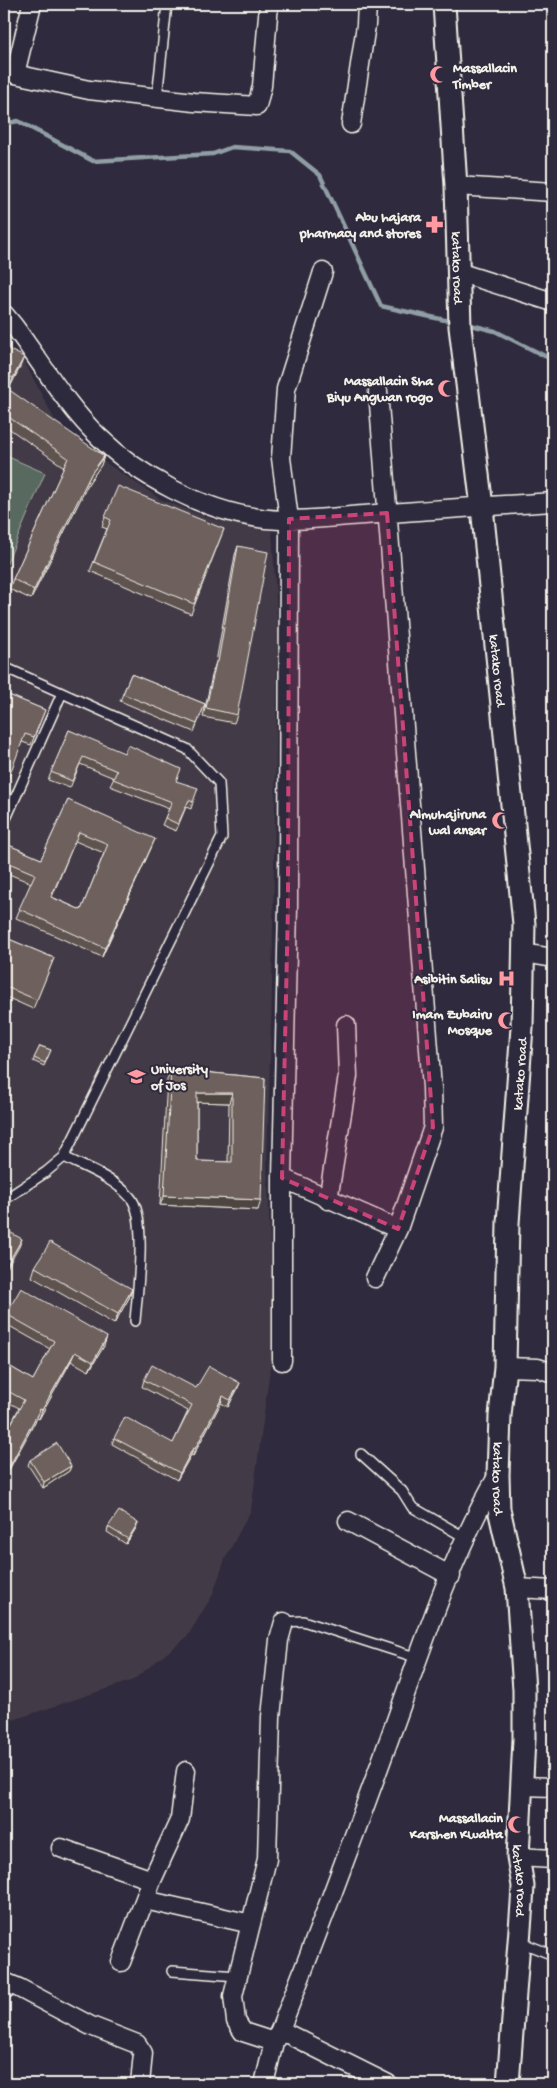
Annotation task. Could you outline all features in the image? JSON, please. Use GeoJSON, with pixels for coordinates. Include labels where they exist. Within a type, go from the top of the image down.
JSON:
{"type":"FeatureCollection","features":[{"type":"Feature","properties":{"kind":"street"},"geometry":{"type":"LineString","coordinates":[[32,4],[14,74],[89,90],[157,98],[257,106],[262,86],[269,4]]}},
{"type":"Feature","properties":{"kind":"street"},"geometry":{"type":"LineString","coordinates":[[351,124],[366,26],[367,4]]}},
{"type":"Feature","properties":{"kind":"street","name":"katako road"},"geometry":{"type":"LineString","coordinates":[[444,4],[456,186],[460,327],[482,506],[524,924],[522,1027],[508,1223],[505,1367],[500,1416],[498,1476],[499,1509],[517,1588],[524,1690],[518,1857],[523,1886],[508,2084]]}},
{"type":"Feature","properties":{"kind":"street"},"geometry":{"type":"LineString","coordinates":[[456,186],[553,192]]}},
{"type":"Feature","properties":{"kind":"street"},"geometry":{"type":"LineString","coordinates":[[282,1361],[282,1178],[288,907],[289,519],[281,458],[286,389],[323,272]]}},
{"type":"Feature","properties":{"kind":"street"},"geometry":{"type":"LineString","coordinates":[[458,272],[553,302]]}},
{"type":"Feature","properties":{"kind":"street"},"geometry":{"type":"LineString","coordinates":[[4,314],[98,437],[149,477],[193,498],[224,509],[257,518],[289,519],[553,502]]}},
{"type":"Feature","properties":{"kind":"street"},"geometry":{"type":"LineString","coordinates":[[375,1278],[398,1229],[432,1127],[378,391]]}},
{"type":"Feature","properties":{"kind":"street"},"geometry":{"type":"LineString","coordinates":[[524,953],[553,958]]}},
{"type":"Feature","properties":{"kind":"street"},"geometry":{"type":"LineString","coordinates":[[328,1200],[348,1076],[346,1025]]}},
{"type":"Feature","properties":{"kind":"street"},"geometry":{"type":"LineString","coordinates":[[282,1178],[328,1200],[398,1229]]}},
{"type":"Feature","properties":{"kind":"street"},"geometry":{"type":"LineString","coordinates":[[505,1367],[538,1368],[553,1373]]}},
{"type":"Feature","properties":{"kind":"street"},"geometry":{"type":"LineString","coordinates":[[264,2084],[277,2036],[334,1894],[418,1658],[476,1512],[498,1476]]}},
{"type":"Feature","properties":{"kind":"street"},"geometry":{"type":"LineString","coordinates":[[348,1522],[451,1576]]}},
{"type":"Feature","properties":{"kind":"street"},"geometry":{"type":"LineString","coordinates":[[517,1588],[553,1590]]}},
{"type":"Feature","properties":{"kind":"street"},"geometry":{"type":"LineString","coordinates":[[284,1622],[279,1640],[271,1717],[267,1859],[232,1996],[236,2021],[243,2032],[277,2036],[388,2084]]}},
{"type":"Feature","properties":{"kind":"street"},"geometry":{"type":"LineString","coordinates":[[121,1962],[152,1880],[180,1819],[186,1771]]}},
{"type":"Feature","properties":{"kind":"street"},"geometry":{"type":"LineString","coordinates":[[522,1786],[553,1787]]}},
{"type":"Feature","properties":{"kind":"street"},"geometry":{"type":"LineString","coordinates":[[61,1848],[152,1880]]}},
{"type":"Feature","properties":{"kind":"street"},"geometry":{"type":"LineString","coordinates":[[518,1857],[553,1859]]}},
{"type":"Feature","properties":{"kind":"street"},"geometry":{"type":"LineString","coordinates":[[145,1900],[251,1924]]}},
{"type":"Feature","properties":{"kind":"street"},"geometry":{"type":"LineString","coordinates":[[4,1990],[7,1983],[92,2026],[137,2044],[143,2053],[140,2084]]}},
{"type":"Feature","properties":{"kind":"lane"},"geometry":{"type":"LineString","coordinates":[[157,98],[167,4]]}},
{"type":"Feature","properties":{"kind":"lane"},"geometry":{"type":"LineString","coordinates":[[4,667],[187,749],[219,783],[222,837],[64,1157],[46,1172],[4,1200]]}},
{"type":"Feature","properties":{"kind":"lane"},"geometry":{"type":"LineString","coordinates":[[4,823],[62,693]]}},
{"type":"Feature","properties":{"kind":"lane"},"geometry":{"type":"LineString","coordinates":[[64,1157],[113,1182],[131,1197],[139,1214],[140,1233],[135,1322]]}},
{"type":"Feature","properties":{"kind":"lane"},"geometry":{"type":"LineString","coordinates":[[361,1454],[402,1491],[412,1507],[466,1538]]}},
{"type":"Feature","properties":{"kind":"lane"},"geometry":{"type":"LineString","coordinates":[[284,1622],[303,1621],[418,1658]]}},
{"type":"Feature","properties":{"kind":"lane"},"geometry":{"type":"LineString","coordinates":[[520,1942],[553,1955]]}},
{"type":"Feature","properties":{"kind":"lane"},"geometry":{"type":"LineString","coordinates":[[172,1971],[238,1976]]}},
{"type":"Feature","properties":{"kind":"highlighted area"},"geometry":{"type":"Polygon","coordinates":[[[387,513],[433,1127],[398,1229],[282,1178],[288,907],[289,519],[387,513]]]}},
{"type":"Feature","properties":{"kind":"shaded area","name":"University of Jos"},"geometry":{"type":"Polygon","coordinates":[[[4,343],[25,363],[57,424],[106,463],[160,499],[214,520],[272,531],[278,631],[267,1163],[274,1339],[251,1510],[225,1559],[212,1596],[187,1637],[133,1680],[4,1723],[4,343]]]}},
{"type":"Feature","properties":{"kind":"green space"},"geometry":{"type":"Polygon","coordinates":[[[4,455],[45,473],[4,570],[4,455]]]}},
{"type":"Feature","properties":{"kind":"building"},"geometry":{"type":"Polygon","coordinates":[[[4,347],[24,357],[13,378],[4,373],[4,347]]]}},
{"type":"Feature","properties":{"kind":"building"},"geometry":{"type":"Polygon","coordinates":[[[5,387],[104,456],[91,474],[34,590],[13,579],[68,458],[4,414],[5,387]]]}},
{"type":"Feature","properties":{"kind":"building"},"geometry":{"type":"Polygon","coordinates":[[[118,486],[224,529],[194,604],[94,562],[111,520],[105,517],[118,486]]]}},
{"type":"Feature","properties":{"kind":"building"},"geometry":{"type":"Polygon","coordinates":[[[238,546],[268,552],[237,715],[206,708],[216,662],[218,662],[238,546]]]}},
{"type":"Feature","properties":{"kind":"building"},"geometry":{"type":"Polygon","coordinates":[[[131,674],[205,704],[197,724],[123,694],[131,674]]]}},
{"type":"Feature","properties":{"kind":"building"},"geometry":{"type":"Polygon","coordinates":[[[4,693],[45,710],[34,737],[25,734],[4,790],[4,693]]]}},
{"type":"Feature","properties":{"kind":"building"},"geometry":{"type":"Polygon","coordinates":[[[69,730],[124,753],[128,745],[181,769],[176,781],[198,788],[193,802],[189,800],[178,824],[165,818],[172,802],[113,779],[117,771],[83,757],[72,781],[51,772],[69,730]]]}},
{"type":"Feature","properties":{"kind":"building"},"geometry":{"type":"Polygon","coordinates":[[[68,800],[155,839],[105,948],[19,909],[35,874],[4,861],[4,843],[41,859],[68,800]],[[79,832],[51,897],[81,910],[108,844],[79,832]]]}},
{"type":"Feature","properties":{"kind":"building"},"geometry":{"type":"Polygon","coordinates":[[[4,937],[54,958],[37,1000],[4,986],[4,937]]]}},
{"type":"Feature","properties":{"kind":"building"},"geometry":{"type":"Polygon","coordinates":[[[40,1046],[51,1050],[45,1063],[34,1058],[40,1046]]]}},
{"type":"Feature","properties":{"kind":"building"},"geometry":{"type":"Polygon","coordinates":[[[171,1069],[265,1078],[261,1200],[164,1196],[171,1069]],[[197,1093],[197,1161],[232,1162],[232,1093],[197,1093]]]}},
{"type":"Feature","properties":{"kind":"building"},"geometry":{"type":"Polygon","coordinates":[[[4,1229],[22,1239],[4,1270],[4,1229]]]}},
{"type":"Feature","properties":{"kind":"building"},"geometry":{"type":"Polygon","coordinates":[[[50,1242],[132,1289],[118,1314],[35,1267],[50,1242]]]}},
{"type":"Feature","properties":{"kind":"building"},"geometry":{"type":"Polygon","coordinates":[[[21,1288],[107,1337],[93,1362],[75,1352],[42,1410],[40,1409],[5,1475],[4,1437],[24,1400],[4,1389],[4,1363],[33,1380],[54,1341],[6,1314],[21,1288]]]}},
{"type":"Feature","properties":{"kind":"building"},"geometry":{"type":"Polygon","coordinates":[[[152,1365],[196,1388],[209,1366],[240,1383],[230,1400],[223,1396],[180,1473],[114,1438],[125,1417],[173,1443],[192,1405],[144,1380],[152,1365]]]}},
{"type":"Feature","properties":{"kind":"building"},"geometry":{"type":"Polygon","coordinates":[[[57,1443],[71,1466],[44,1482],[30,1460],[57,1443]]]}},
{"type":"Feature","properties":{"kind":"building"},"geometry":{"type":"Polygon","coordinates":[[[119,1511],[138,1523],[128,1539],[108,1527],[119,1511]]]}},
{"type":"Feature","properties":{"kind":"waterway"},"geometry":{"type":"LineString","coordinates":[[4,124],[18,121],[93,161],[213,154],[232,147],[290,151],[320,175],[381,306],[454,322]]}},
{"type":"Feature","properties":{"kind":"waterway"},"geometry":{"type":"LineString","coordinates":[[467,324],[495,331],[553,360]]}},
{"type":"Feature","properties":{"kind":"place","name":"Massallacin Timber"},"geometry":{"type":"Point","coordinates":[439,75]}},
{"type":"Feature","properties":{"kind":"place","name":"Abu hajara pharmacy and stores"},"geometry":{"type":"Point","coordinates":[435,224]}},
{"type":"Feature","properties":{"kind":"place","name":"Massallacin Sha Biyu Angwan rogo"},"geometry":{"type":"Point","coordinates":[447,388]}},
{"type":"Feature","properties":{"kind":"place","name":"Almuhajiruna wal ansar"},"geometry":{"type":"Point","coordinates":[500,821]}},
{"type":"Feature","properties":{"kind":"place","name":"Asibitin Salisu"},"geometry":{"type":"Point","coordinates":[506,978]}},
{"type":"Feature","properties":{"kind":"place","name":"Imam Zubairu Mosque"},"geometry":{"type":"Point","coordinates":[506,1021]}},
{"type":"Feature","properties":{"kind":"place","name":"University of Jos"},"geometry":{"type":"Point","coordinates":[137,1076]}},
{"type":"Feature","properties":{"kind":"place","name":"Massallacin Karshen Kwalta"},"geometry":{"type":"Point","coordinates":[517,1825]}}]}
